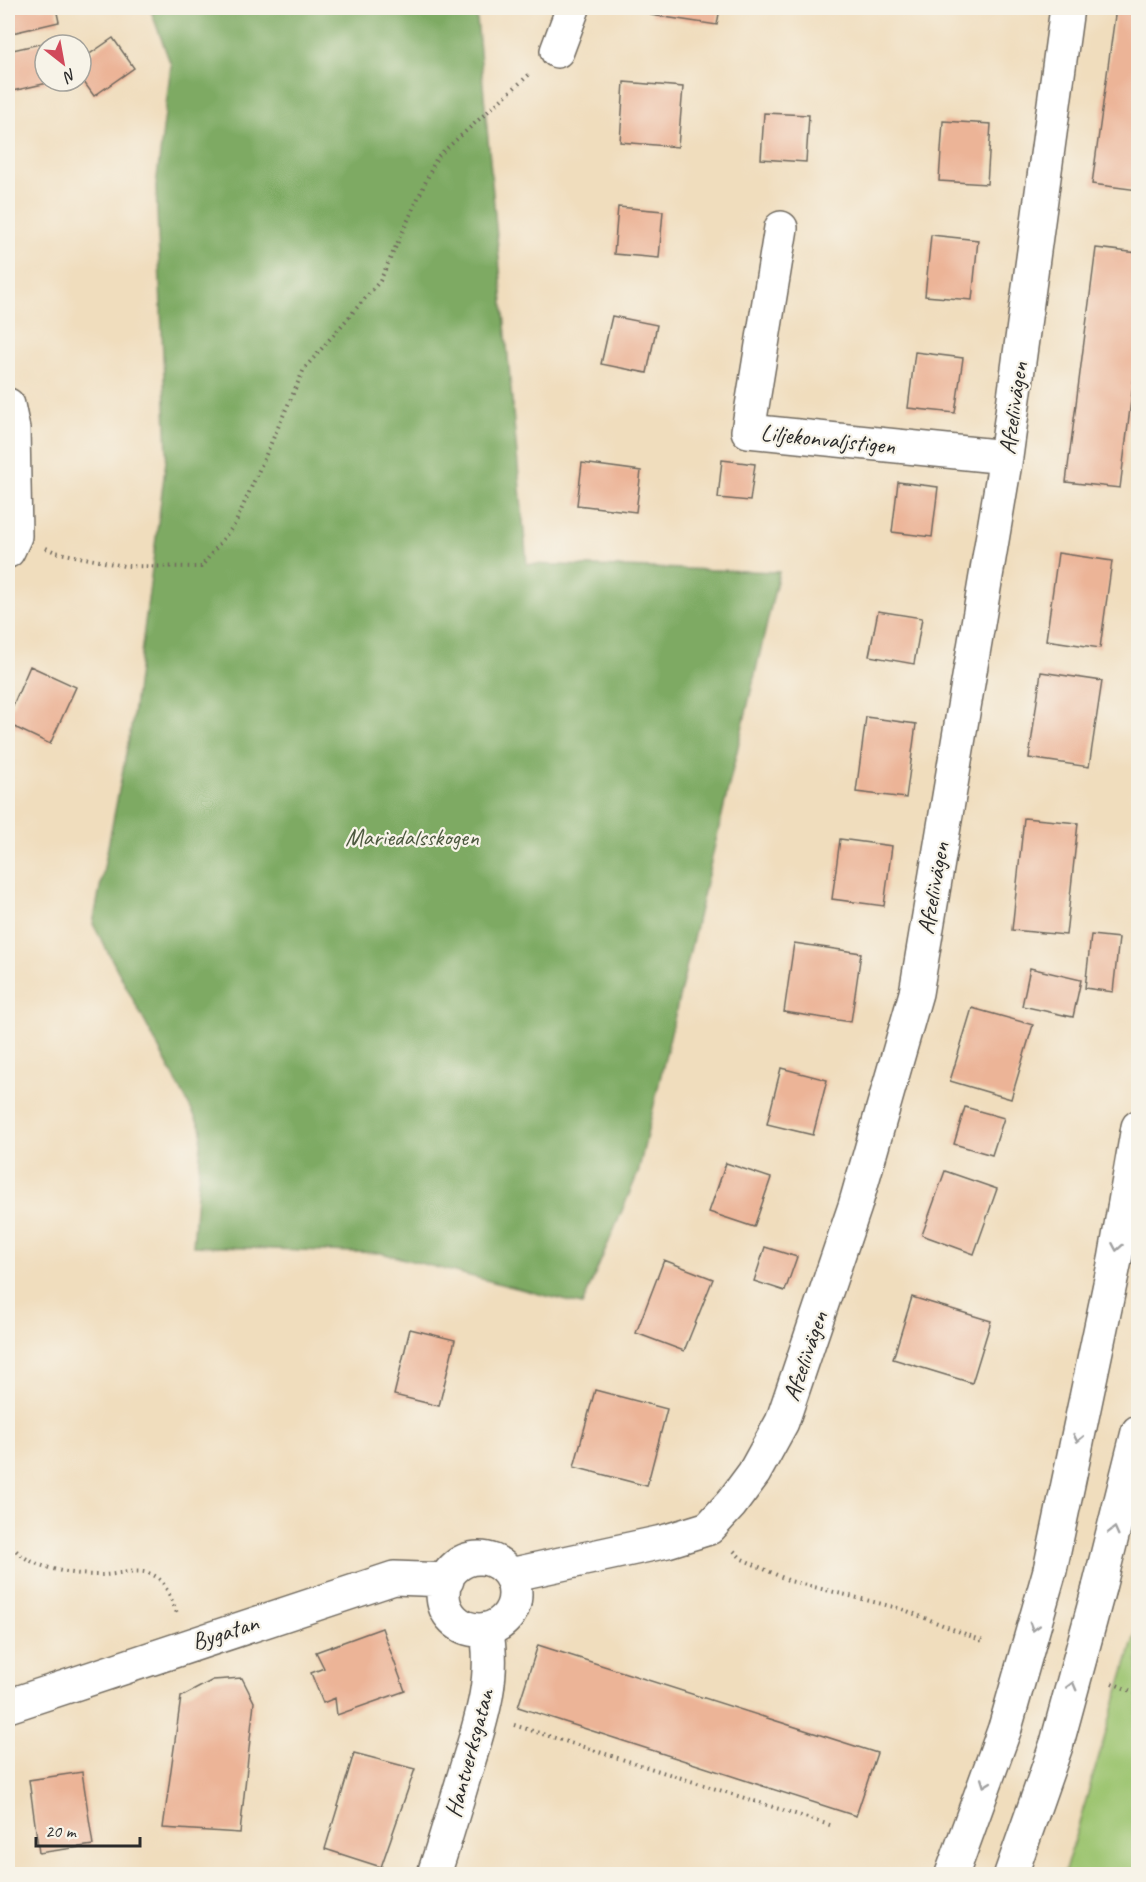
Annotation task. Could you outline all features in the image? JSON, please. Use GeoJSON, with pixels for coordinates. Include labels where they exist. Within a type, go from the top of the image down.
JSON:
{"type":"FeatureCollection","features":[{"type":"Feature","properties":{"kind":"main road"},"geometry":{"type":"LineString","coordinates":[[556,51],[573,8]]}},
{"type":"Feature","properties":{"kind":"main road","name":"Afzeliivägen"},"geometry":{"type":"LineString","coordinates":[[709,1528],[731,1504],[754,1473],[782,1422],[855,1206],[916,993],[1006,457],[1066,8]]}},
{"type":"Feature","properties":{"kind":"main road","name":"Liljekonvaljstigen"},"geometry":{"type":"LineString","coordinates":[[781,228],[748,431],[1006,457]]}},
{"type":"Feature","properties":{"kind":"main road"},"geometry":{"type":"LineString","coordinates":[[8,405],[13,429],[11,543]]}},
{"type":"Feature","properties":{"kind":"main road"},"geometry":{"type":"LineString","coordinates":[[952,1875],[1005,1728],[1050,1570],[1115,1260],[1138,1127]]}},
{"type":"Feature","properties":{"kind":"main road"},"geometry":{"type":"LineString","coordinates":[[1011,1875],[1057,1743],[1138,1432]]}},
{"type":"Feature","properties":{"kind":"main road"},"geometry":{"type":"LineString","coordinates":[[510,1575],[667,1541],[709,1528]]}},
{"type":"Feature","properties":{"kind":"main road"},"geometry":{"type":"LineString","coordinates":[[484,1559],[499,1564],[510,1575],[515,1590],[513,1605],[506,1618],[500,1623],[486,1629],[469,1629],[454,1620],[449,1613],[444,1597],[447,1580],[456,1568],[469,1560],[484,1559]]}},
{"type":"Feature","properties":{"kind":"main road","name":"Bygatan"},"geometry":{"type":"LineString","coordinates":[[8,1706],[394,1578],[447,1580]]}},
{"type":"Feature","properties":{"kind":"main road","name":"Hantverksgatan"},"geometry":{"type":"LineString","coordinates":[[434,1875],[482,1714],[489,1676],[490,1648],[486,1629]]}},
{"type":"Feature","properties":{"kind":"path"},"geometry":{"type":"LineString","coordinates":[[11,543],[124,566],[201,567],[235,524],[304,369],[380,281],[438,157],[492,106],[556,51]]}},
{"type":"Feature","properties":{"kind":"path"},"geometry":{"type":"LineString","coordinates":[[709,1528],[742,1559],[790,1581],[902,1609],[983,1641]]}},
{"type":"Feature","properties":{"kind":"path"},"geometry":{"type":"LineString","coordinates":[[8,1542],[22,1556],[65,1572],[104,1575],[143,1571],[157,1577],[167,1590],[180,1620],[187,1645]]}},
{"type":"Feature","properties":{"kind":"path"},"geometry":{"type":"LineString","coordinates":[[1112,1683],[1138,1694]]}},
{"type":"Feature","properties":{"kind":"path"},"geometry":{"type":"LineString","coordinates":[[482,1714],[833,1826]]}},
{"type":"Feature","properties":{"kind":"green space","name":"Mariedalsskogen"},"geometry":{"type":"Polygon","coordinates":[[[150,8],[476,8],[527,564],[779,572],[638,1173],[582,1305],[381,1253],[193,1246],[202,1130],[93,924],[132,723],[167,453],[156,186],[171,65],[150,8]]]}},
{"type":"Feature","properties":{"kind":"green space"},"geometry":{"type":"Polygon","coordinates":[[[1138,1626],[1138,1874],[1064,1874],[1131,1648],[1138,1626]]]}},
{"type":"Feature","properties":{"kind":"building"},"geometry":{"type":"Polygon","coordinates":[[[8,8],[56,8],[59,22],[8,34],[8,8]]]}},
{"type":"Feature","properties":{"kind":"building"},"geometry":{"type":"Polygon","coordinates":[[[652,8],[720,8],[717,25],[651,15],[652,8]]]}},
{"type":"Feature","properties":{"kind":"building"},"geometry":{"type":"Polygon","coordinates":[[[1116,8],[1138,8],[1138,190],[1092,184],[1116,8]]]}},
{"type":"Feature","properties":{"kind":"building"},"geometry":{"type":"Polygon","coordinates":[[[113,38],[134,68],[94,96],[92,93],[93,52],[113,38]]]}},
{"type":"Feature","properties":{"kind":"building"},"geometry":{"type":"Polygon","coordinates":[[[33,45],[33,86],[8,92],[8,51],[33,45]]]}},
{"type":"Feature","properties":{"kind":"building"},"geometry":{"type":"Polygon","coordinates":[[[624,82],[683,87],[678,147],[620,142],[624,82]]]}},
{"type":"Feature","properties":{"kind":"building"},"geometry":{"type":"Polygon","coordinates":[[[764,113],[809,115],[806,162],[761,159],[764,113]]]}},
{"type":"Feature","properties":{"kind":"building"},"geometry":{"type":"Polygon","coordinates":[[[943,121],[991,124],[987,184],[939,181],[943,121]]]}},
{"type":"Feature","properties":{"kind":"building"},"geometry":{"type":"Polygon","coordinates":[[[618,207],[663,211],[659,258],[614,254],[618,207]]]}},
{"type":"Feature","properties":{"kind":"building"},"geometry":{"type":"Polygon","coordinates":[[[931,235],[978,240],[972,300],[925,296],[931,235]]]}},
{"type":"Feature","properties":{"kind":"building"},"geometry":{"type":"Polygon","coordinates":[[[1096,248],[1138,253],[1138,345],[1120,488],[1066,482],[1096,248]]]}},
{"type":"Feature","properties":{"kind":"building"},"geometry":{"type":"Polygon","coordinates":[[[612,316],[657,325],[647,373],[601,364],[612,316]]]}},
{"type":"Feature","properties":{"kind":"building"},"geometry":{"type":"Polygon","coordinates":[[[915,352],[963,358],[955,413],[908,408],[915,352]]]}},
{"type":"Feature","properties":{"kind":"building"},"geometry":{"type":"Polygon","coordinates":[[[722,460],[755,464],[750,501],[718,498],[722,460]]]}},
{"type":"Feature","properties":{"kind":"building"},"geometry":{"type":"Polygon","coordinates":[[[582,463],[641,471],[636,512],[577,505],[582,463]]]}},
{"type":"Feature","properties":{"kind":"building"},"geometry":{"type":"Polygon","coordinates":[[[898,482],[938,487],[932,537],[892,532],[898,482]]]}},
{"type":"Feature","properties":{"kind":"building"},"geometry":{"type":"Polygon","coordinates":[[[1058,553],[1112,561],[1100,648],[1046,640],[1058,553]]]}},
{"type":"Feature","properties":{"kind":"building"},"geometry":{"type":"Polygon","coordinates":[[[878,611],[922,618],[914,664],[869,656],[878,611]]]}},
{"type":"Feature","properties":{"kind":"building"},"geometry":{"type":"Polygon","coordinates":[[[30,666],[76,687],[50,744],[8,724],[8,717],[30,666]]]}},
{"type":"Feature","properties":{"kind":"building"},"geometry":{"type":"Polygon","coordinates":[[[1041,672],[1102,681],[1089,767],[1029,758],[1041,672]]]}},
{"type":"Feature","properties":{"kind":"building"},"geometry":{"type":"Polygon","coordinates":[[[866,717],[916,724],[906,798],[856,792],[866,717]]]}},
{"type":"Feature","properties":{"kind":"building"},"geometry":{"type":"Polygon","coordinates":[[[1024,818],[1078,823],[1066,935],[1012,930],[1024,818]]]}},
{"type":"Feature","properties":{"kind":"building"},"geometry":{"type":"Polygon","coordinates":[[[840,839],[892,846],[884,906],[832,899],[840,839]]]}},
{"type":"Feature","properties":{"kind":"building"},"geometry":{"type":"Polygon","coordinates":[[[1091,935],[1119,938],[1113,992],[1085,988],[1091,935]]]}},
{"type":"Feature","properties":{"kind":"building"},"geometry":{"type":"Polygon","coordinates":[[[794,943],[861,953],[851,1022],[784,1012],[794,943]]]}},
{"type":"Feature","properties":{"kind":"building"},"geometry":{"type":"Polygon","coordinates":[[[1030,968],[1081,980],[1073,1017],[1022,1006],[1030,968]]]}},
{"type":"Feature","properties":{"kind":"building"},"geometry":{"type":"Polygon","coordinates":[[[972,1008],[1033,1025],[1011,1099],[950,1081],[972,1008]]]}},
{"type":"Feature","properties":{"kind":"building"},"geometry":{"type":"Polygon","coordinates":[[[781,1068],[827,1080],[813,1135],[767,1124],[781,1068]]]}},
{"type":"Feature","properties":{"kind":"building"},"geometry":{"type":"Polygon","coordinates":[[[965,1107],[1004,1118],[992,1155],[954,1144],[965,1107]]]}},
{"type":"Feature","properties":{"kind":"building"},"geometry":{"type":"Polygon","coordinates":[[[726,1163],[771,1178],[754,1227],[709,1212],[726,1163]]]}},
{"type":"Feature","properties":{"kind":"building"},"geometry":{"type":"Polygon","coordinates":[[[945,1171],[997,1189],[974,1254],[922,1235],[945,1171]]]}},
{"type":"Feature","properties":{"kind":"building"},"geometry":{"type":"Polygon","coordinates":[[[765,1247],[797,1257],[785,1291],[754,1281],[765,1247]]]}},
{"type":"Feature","properties":{"kind":"building"},"geometry":{"type":"Polygon","coordinates":[[[664,1260],[713,1279],[684,1351],[636,1333],[664,1260]]]}},
{"type":"Feature","properties":{"kind":"building"},"geometry":{"type":"Polygon","coordinates":[[[912,1297],[991,1321],[972,1383],[893,1359],[912,1297]]]}},
{"type":"Feature","properties":{"kind":"building"},"geometry":{"type":"Polygon","coordinates":[[[410,1329],[455,1340],[439,1406],[394,1395],[410,1329]]]}},
{"type":"Feature","properties":{"kind":"building"},"geometry":{"type":"Polygon","coordinates":[[[595,1390],[667,1409],[647,1486],[574,1467],[595,1390]]]}},
{"type":"Feature","properties":{"kind":"building"},"geometry":{"type":"Polygon","coordinates":[[[382,1628],[405,1691],[337,1715],[335,1698],[323,1703],[311,1673],[324,1668],[316,1652],[382,1628]]]}},
{"type":"Feature","properties":{"kind":"building"},"geometry":{"type":"Polygon","coordinates":[[[538,1645],[877,1753],[856,1816],[518,1707],[538,1645]]]}},
{"type":"Feature","properties":{"kind":"building"},"geometry":{"type":"Polygon","coordinates":[[[242,1678],[254,1702],[240,1833],[163,1828],[181,1697],[213,1680],[242,1678]]]}},
{"type":"Feature","properties":{"kind":"building"},"geometry":{"type":"Polygon","coordinates":[[[354,1753],[415,1769],[381,1867],[325,1849],[354,1753]]]}},
{"type":"Feature","properties":{"kind":"building"},"geometry":{"type":"Polygon","coordinates":[[[82,1772],[93,1845],[39,1853],[29,1780],[82,1772]]]}}]}
